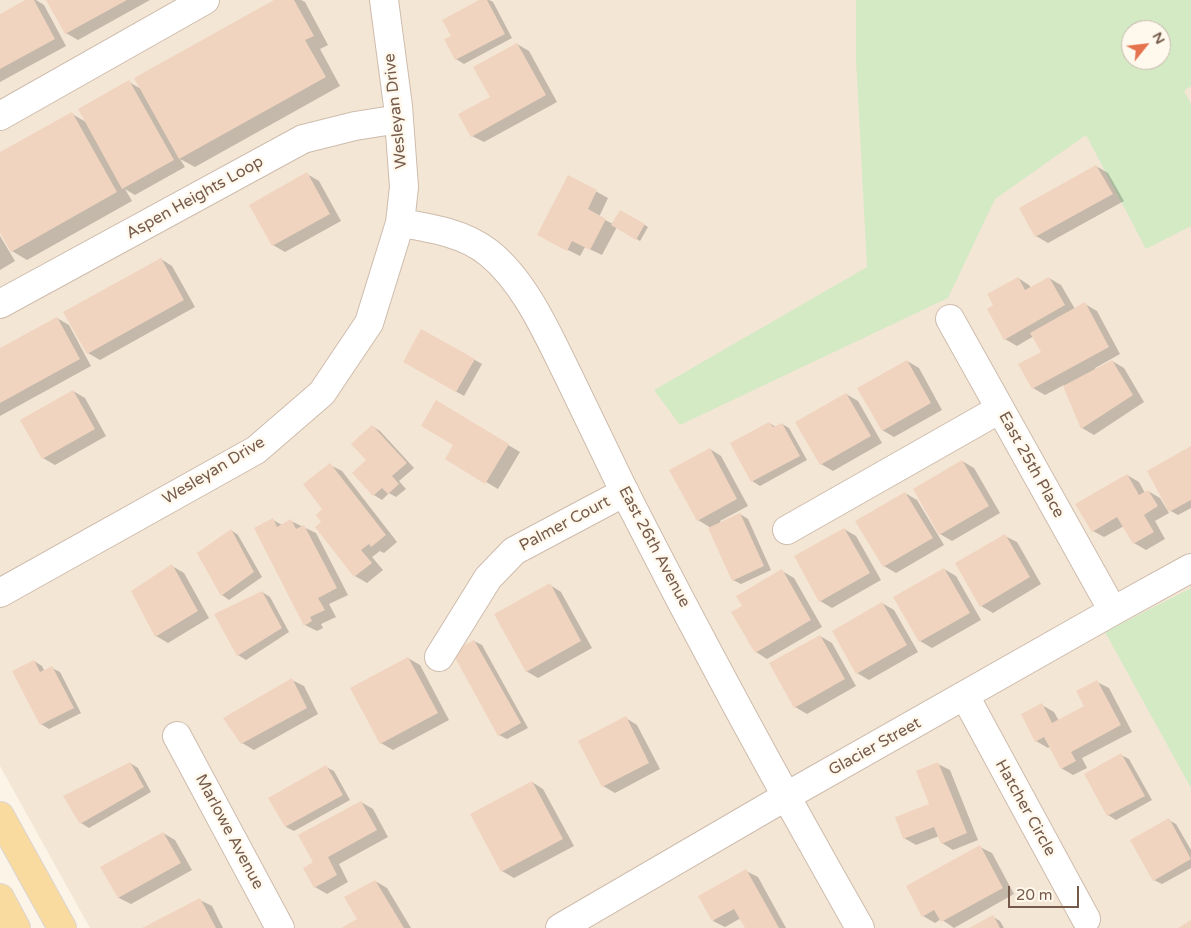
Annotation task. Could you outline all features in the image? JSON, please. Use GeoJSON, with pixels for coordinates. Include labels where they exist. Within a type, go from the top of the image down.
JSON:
{"type":"FeatureCollection","features":[{"type":"Feature","properties":{"kind":"main road"},"geometry":{"type":"LineString","coordinates":[[0,816],[62,928]]}},
{"type":"Feature","properties":{"kind":"main road"},"geometry":{"type":"LineString","coordinates":[[0,898],[16,928]]}},
{"type":"Feature","properties":{"kind":"street"},"geometry":{"type":"LineString","coordinates":[[0,116],[204,0]]}},
{"type":"Feature","properties":{"kind":"street","name":"Wesleyan Drive"},"geometry":{"type":"LineString","coordinates":[[0,593],[256,450],[322,393],[369,323],[400,223],[404,187],[399,120],[384,0]]}},
{"type":"Feature","properties":{"kind":"street","name":"Aspen Heights Loop"},"geometry":{"type":"LineString","coordinates":[[0,304],[303,139],[354,126],[399,120]]}},
{"type":"Feature","properties":{"kind":"street","name":"East 26th Avenue"},"geometry":{"type":"LineString","coordinates":[[400,223],[426,227],[465,238],[490,254],[516,282],[540,318],[625,492],[785,797],[860,928]]}},
{"type":"Feature","properties":{"kind":"street","name":"East 25th Place"},"geometry":{"type":"LineString","coordinates":[[950,320],[1113,611]]}},
{"type":"Feature","properties":{"kind":"street"},"geometry":{"type":"LineString","coordinates":[[787,530],[1000,409]]}},
{"type":"Feature","properties":{"kind":"street","name":"Palmer Court"},"geometry":{"type":"LineString","coordinates":[[438,657],[488,578],[514,551],[625,492]]}},
{"type":"Feature","properties":{"kind":"street","name":"Glacier Street"},"geometry":{"type":"LineString","coordinates":[[560,928],[785,797],[1191,568]]}},
{"type":"Feature","properties":{"kind":"street","name":"Hatcher Circle"},"geometry":{"type":"LineString","coordinates":[[964,696],[1086,920]]}},
{"type":"Feature","properties":{"kind":"street","name":"Marlowe Avenue"},"geometry":{"type":"LineString","coordinates":[[178,736],[280,928]]}},
{"type":"Feature","properties":{"kind":"shaded area"},"geometry":{"type":"Polygon","coordinates":[[[0,0],[1191,0],[1191,928],[90,928],[0,766],[0,0]]]}},
{"type":"Feature","properties":{"kind":"green space"},"geometry":{"type":"Polygon","coordinates":[[[856,0],[1191,0],[1191,86],[1184,91],[1191,104],[1191,226],[1146,249],[1086,135],[995,199],[948,298],[680,425],[654,390],[867,267],[856,59],[856,0]]]}},
{"type":"Feature","properties":{"kind":"green space"},"geometry":{"type":"Polygon","coordinates":[[[1191,588],[1191,788],[1105,632],[1191,588]]]}},
{"type":"Feature","properties":{"kind":"building"},"geometry":{"type":"Polygon","coordinates":[[[25,0],[34,0],[55,39],[0,69],[0,14],[25,0]]]}},
{"type":"Feature","properties":{"kind":"building"},"geometry":{"type":"Polygon","coordinates":[[[46,0],[127,0],[65,34],[46,0]]]}},
{"type":"Feature","properties":{"kind":"building"},"geometry":{"type":"Polygon","coordinates":[[[274,0],[294,0],[314,36],[305,40],[326,77],[179,159],[134,78],[274,0]]]}},
{"type":"Feature","properties":{"kind":"building"},"geometry":{"type":"Polygon","coordinates":[[[479,0],[487,0],[505,34],[455,60],[444,39],[451,36],[442,20],[479,0]]]}},
{"type":"Feature","properties":{"kind":"building"},"geometry":{"type":"Polygon","coordinates":[[[517,43],[546,95],[471,137],[458,114],[490,97],[473,67],[517,43]]]}},
{"type":"Feature","properties":{"kind":"building"},"geometry":{"type":"Polygon","coordinates":[[[129,80],[174,160],[122,189],[78,109],[129,80]]]}},
{"type":"Feature","properties":{"kind":"building"},"geometry":{"type":"Polygon","coordinates":[[[72,112],[117,192],[11,252],[0,233],[0,152],[72,112]]]}},
{"type":"Feature","properties":{"kind":"building"},"geometry":{"type":"Polygon","coordinates":[[[1096,165],[1113,194],[1035,237],[1019,208],[1096,165]]]}},
{"type":"Feature","properties":{"kind":"building"},"geometry":{"type":"Polygon","coordinates":[[[307,172],[330,214],[272,246],[249,205],[307,172]]]}},
{"type":"Feature","properties":{"kind":"building"},"geometry":{"type":"Polygon","coordinates":[[[568,175],[597,190],[588,209],[606,219],[590,250],[572,241],[567,251],[537,235],[568,175]]]}},
{"type":"Feature","properties":{"kind":"building"},"geometry":{"type":"Polygon","coordinates":[[[620,210],[645,224],[636,240],[611,225],[620,210]]]}},
{"type":"Feature","properties":{"kind":"building"},"geometry":{"type":"Polygon","coordinates":[[[161,258],[184,300],[87,354],[63,312],[161,258]]]}},
{"type":"Feature","properties":{"kind":"building"},"geometry":{"type":"Polygon","coordinates":[[[1018,277],[1025,290],[1049,277],[1065,305],[1004,340],[987,309],[993,305],[987,294],[1018,277]]]}},
{"type":"Feature","properties":{"kind":"building"},"geometry":{"type":"Polygon","coordinates":[[[1085,302],[1109,347],[1032,389],[1018,364],[1041,352],[1030,333],[1085,302]]]}},
{"type":"Feature","properties":{"kind":"building"},"geometry":{"type":"Polygon","coordinates":[[[57,317],[80,359],[0,403],[0,348],[57,317]]]}},
{"type":"Feature","properties":{"kind":"building"},"geometry":{"type":"Polygon","coordinates":[[[421,329],[475,359],[456,392],[403,362],[421,329]]]}},
{"type":"Feature","properties":{"kind":"building"},"geometry":{"type":"Polygon","coordinates":[[[907,360],[931,403],[882,431],[857,388],[907,360]]]}},
{"type":"Feature","properties":{"kind":"building"},"geometry":{"type":"Polygon","coordinates":[[[1112,360],[1133,395],[1081,429],[1063,386],[1112,360]]]}},
{"type":"Feature","properties":{"kind":"building"},"geometry":{"type":"Polygon","coordinates":[[[73,390],[95,429],[42,459],[20,420],[73,390]]]}},
{"type":"Feature","properties":{"kind":"building"},"geometry":{"type":"Polygon","coordinates":[[[846,393],[871,436],[820,465],[795,422],[846,393]]]}},
{"type":"Feature","properties":{"kind":"building"},"geometry":{"type":"Polygon","coordinates":[[[436,400],[509,444],[485,484],[445,459],[453,445],[421,426],[436,400]]]}},
{"type":"Feature","properties":{"kind":"building"},"geometry":{"type":"Polygon","coordinates":[[[769,422],[773,427],[782,423],[800,456],[751,482],[730,443],[769,422]]]}},
{"type":"Feature","properties":{"kind":"building"},"geometry":{"type":"Polygon","coordinates":[[[372,425],[407,463],[392,476],[399,484],[388,494],[382,488],[373,496],[352,473],[366,460],[351,444],[372,425]]]}},
{"type":"Feature","properties":{"kind":"building"},"geometry":{"type":"Polygon","coordinates":[[[1191,446],[1191,500],[1169,512],[1147,471],[1191,446]]]}},
{"type":"Feature","properties":{"kind":"building"},"geometry":{"type":"Polygon","coordinates":[[[710,448],[737,499],[697,521],[669,470],[710,448]]]}},
{"type":"Feature","properties":{"kind":"building"},"geometry":{"type":"Polygon","coordinates":[[[962,460],[989,506],[939,535],[913,489],[962,460]]]}},
{"type":"Feature","properties":{"kind":"building"},"geometry":{"type":"Polygon","coordinates":[[[330,463],[386,535],[371,547],[369,544],[361,550],[372,563],[354,577],[315,527],[321,522],[316,515],[322,509],[303,484],[330,463]]]}},
{"type":"Feature","properties":{"kind":"building"},"geometry":{"type":"Polygon","coordinates":[[[1127,474],[1139,495],[1148,490],[1158,506],[1144,515],[1154,532],[1133,544],[1117,517],[1092,532],[1075,504],[1127,474]]]}},
{"type":"Feature","properties":{"kind":"building"},"geometry":{"type":"Polygon","coordinates":[[[905,492],[933,538],[883,567],[855,521],[905,492]]]}},
{"type":"Feature","properties":{"kind":"building"},"geometry":{"type":"Polygon","coordinates":[[[740,513],[764,566],[732,581],[708,528],[740,513]]]}},
{"type":"Feature","properties":{"kind":"building"},"geometry":{"type":"Polygon","coordinates":[[[273,518],[277,527],[291,519],[296,529],[304,525],[337,588],[318,598],[325,610],[310,617],[312,621],[304,626],[254,528],[273,518]]]}},
{"type":"Feature","properties":{"kind":"building"},"geometry":{"type":"Polygon","coordinates":[[[844,528],[870,573],[819,602],[794,556],[844,528]]]}},
{"type":"Feature","properties":{"kind":"building"},"geometry":{"type":"Polygon","coordinates":[[[231,529],[254,572],[221,596],[197,553],[231,529]]]}},
{"type":"Feature","properties":{"kind":"building"},"geometry":{"type":"Polygon","coordinates":[[[1005,534],[1030,577],[980,607],[955,563],[1005,534]]]}},
{"type":"Feature","properties":{"kind":"building"},"geometry":{"type":"Polygon","coordinates":[[[172,564],[198,611],[155,637],[131,591],[172,564]]]}},
{"type":"Feature","properties":{"kind":"building"},"geometry":{"type":"Polygon","coordinates":[[[944,568],[970,613],[919,642],[893,597],[944,568]]]}},
{"type":"Feature","properties":{"kind":"building"},"geometry":{"type":"Polygon","coordinates":[[[782,569],[811,620],[755,653],[731,612],[742,606],[736,596],[782,569]]]}},
{"type":"Feature","properties":{"kind":"building"},"geometry":{"type":"Polygon","coordinates":[[[550,583],[581,641],[526,672],[494,614],[550,583]]]}},
{"type":"Feature","properties":{"kind":"building"},"geometry":{"type":"Polygon","coordinates":[[[262,591],[282,628],[237,656],[214,614],[262,591]]]}},
{"type":"Feature","properties":{"kind":"building"},"geometry":{"type":"Polygon","coordinates":[[[882,602],[907,645],[856,674],[832,631],[882,602]]]}},
{"type":"Feature","properties":{"kind":"building"},"geometry":{"type":"Polygon","coordinates":[[[820,635],[845,679],[794,708],[769,663],[820,635]]]}},
{"type":"Feature","properties":{"kind":"building"},"geometry":{"type":"Polygon","coordinates":[[[474,640],[521,723],[498,736],[452,652],[474,640]]]}},
{"type":"Feature","properties":{"kind":"building"},"geometry":{"type":"Polygon","coordinates":[[[408,657],[438,713],[380,744],[350,688],[408,657]]]}},
{"type":"Feature","properties":{"kind":"building"},"geometry":{"type":"Polygon","coordinates":[[[34,660],[40,672],[52,666],[74,708],[40,725],[12,671],[34,660]]]}},
{"type":"Feature","properties":{"kind":"building"},"geometry":{"type":"Polygon","coordinates":[[[292,678],[307,708],[241,744],[223,718],[292,678]]]}},
{"type":"Feature","properties":{"kind":"building"},"geometry":{"type":"Polygon","coordinates":[[[1097,680],[1121,725],[1071,752],[1076,761],[1061,769],[1044,737],[1035,742],[1021,714],[1042,703],[1052,723],[1084,706],[1076,691],[1097,680]]]}},
{"type":"Feature","properties":{"kind":"building"},"geometry":{"type":"Polygon","coordinates":[[[626,716],[649,763],[602,787],[578,741],[626,716]]]}},
{"type":"Feature","properties":{"kind":"building"},"geometry":{"type":"Polygon","coordinates":[[[1121,753],[1145,796],[1107,816],[1084,774],[1121,753]]]}},
{"type":"Feature","properties":{"kind":"building"},"geometry":{"type":"Polygon","coordinates":[[[130,762],[144,787],[80,824],[63,796],[130,762]]]}},
{"type":"Feature","properties":{"kind":"building"},"geometry":{"type":"Polygon","coordinates":[[[938,762],[967,833],[941,844],[934,827],[903,839],[895,817],[929,804],[916,771],[938,762]]]}},
{"type":"Feature","properties":{"kind":"building"},"geometry":{"type":"Polygon","coordinates":[[[326,765],[343,795],[285,827],[268,798],[326,765]]]}},
{"type":"Feature","properties":{"kind":"building"},"geometry":{"type":"Polygon","coordinates":[[[532,781],[563,839],[501,872],[470,814],[532,781]]]}},
{"type":"Feature","properties":{"kind":"building"},"geometry":{"type":"Polygon","coordinates":[[[361,801],[377,830],[328,857],[337,875],[314,888],[303,868],[313,862],[298,835],[361,801]]]}},
{"type":"Feature","properties":{"kind":"building"},"geometry":{"type":"Polygon","coordinates":[[[1169,818],[1191,859],[1153,881],[1130,840],[1169,818]]]}},
{"type":"Feature","properties":{"kind":"building"},"geometry":{"type":"Polygon","coordinates":[[[163,832],[181,863],[118,898],[100,867],[163,832]]]}},
{"type":"Feature","properties":{"kind":"building"},"geometry":{"type":"Polygon","coordinates":[[[980,845],[1003,888],[941,922],[934,910],[922,917],[906,886],[980,845]]]}},
{"type":"Feature","properties":{"kind":"building"},"geometry":{"type":"Polygon","coordinates":[[[746,869],[779,928],[745,928],[734,909],[712,921],[698,896],[746,869]]]}},
{"type":"Feature","properties":{"kind":"building"},"geometry":{"type":"Polygon","coordinates":[[[375,880],[404,928],[341,928],[357,919],[344,897],[375,880]]]}},
{"type":"Feature","properties":{"kind":"building"},"geometry":{"type":"Polygon","coordinates":[[[200,898],[216,928],[142,928],[200,898]]]}},
{"type":"Feature","properties":{"kind":"building"},"geometry":{"type":"Polygon","coordinates":[[[993,915],[1000,928],[969,928],[993,915]]]}},
{"type":"Feature","properties":{"kind":"building"},"geometry":{"type":"Polygon","coordinates":[[[1191,920],[1191,928],[1178,928],[1191,920]]]}}]}
